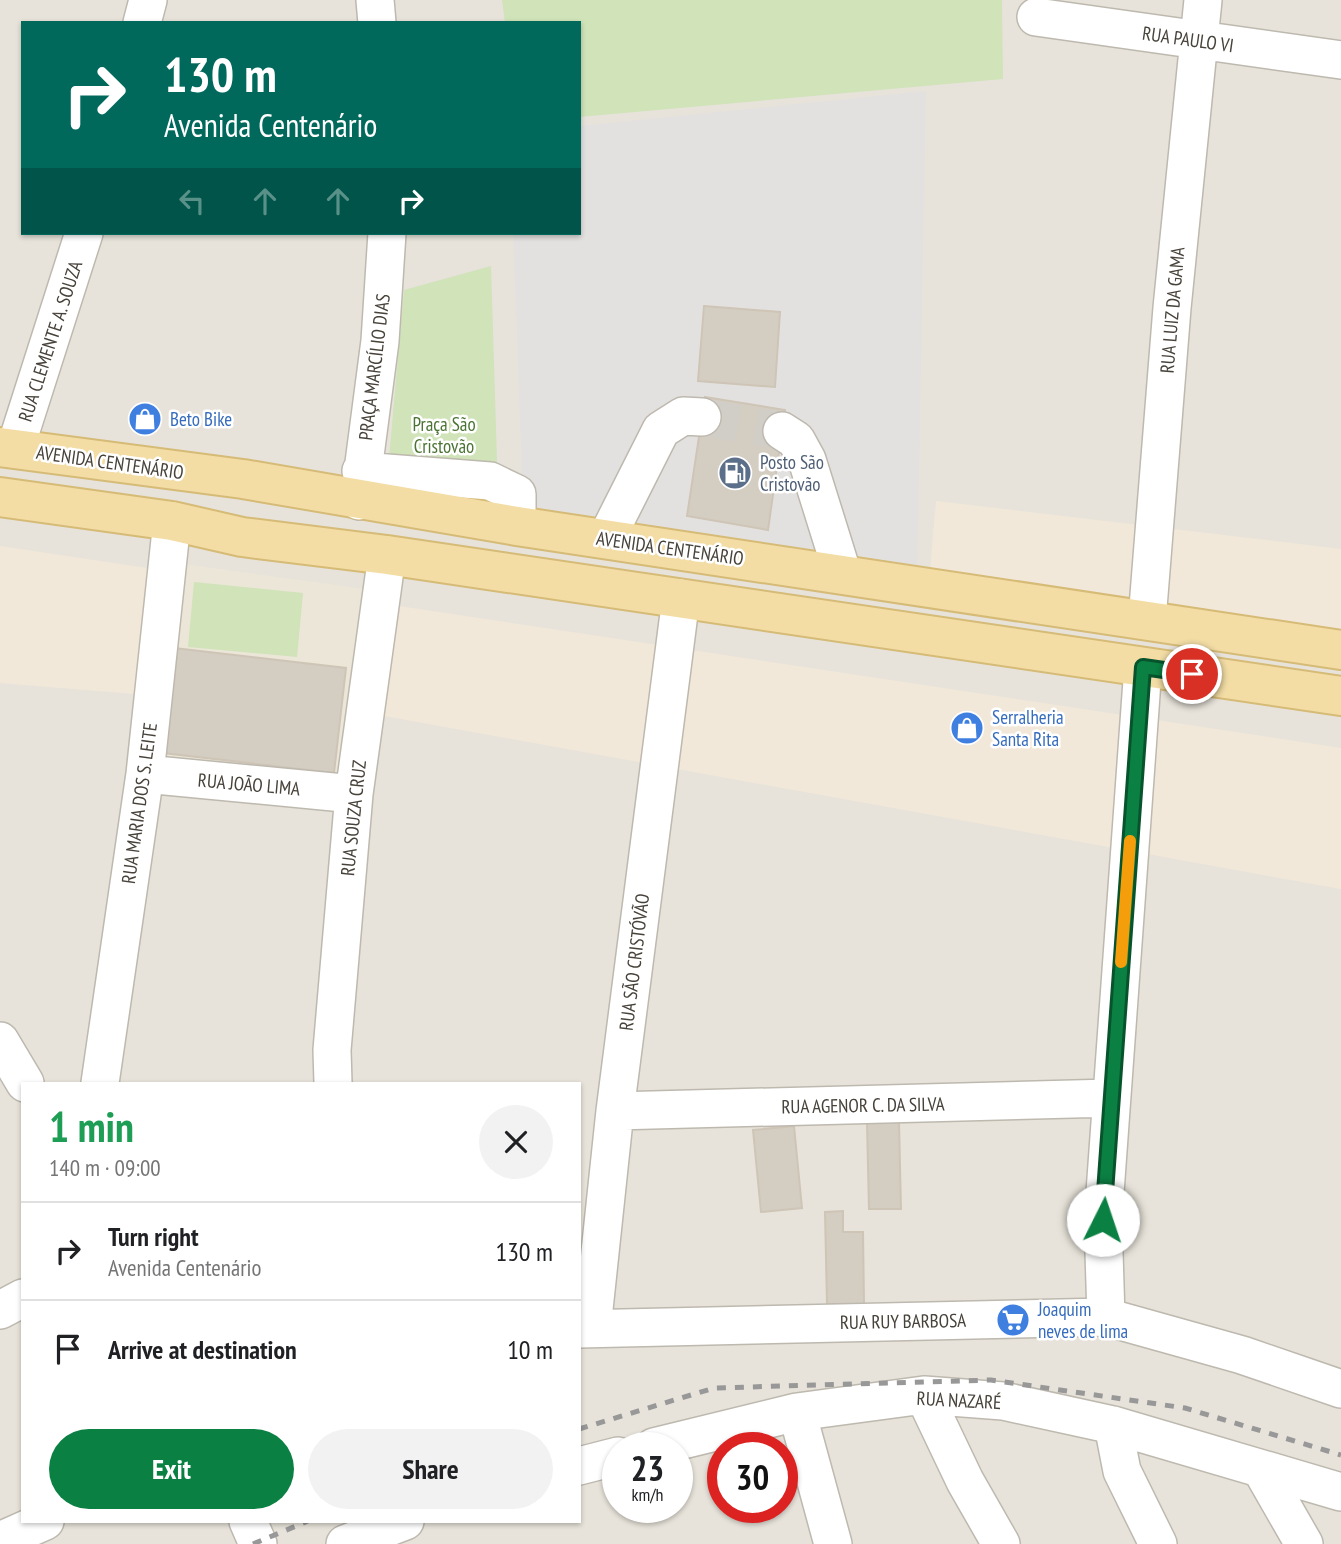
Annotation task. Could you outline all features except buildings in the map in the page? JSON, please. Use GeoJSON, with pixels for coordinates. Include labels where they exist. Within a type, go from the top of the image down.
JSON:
{"type":"FeatureCollection","features":[{"type":"Feature","properties":{"kind":"main road","name":"AVENIDA CENTENÁRIO"},"geometry":{"type":"LineString","coordinates":[[8,448],[243,479],[360,486],[517,526],[842,572],[1341,650]]}},
{"type":"Feature","properties":{"kind":"main road"},"geometry":{"type":"LineString","coordinates":[[0,496],[172,521],[242,537],[387,555],[1341,696]]}},
{"type":"Feature","properties":{"kind":"main road"},"geometry":{"type":"LineString","coordinates":[[606,539],[608,588]]}},
{"type":"Feature","properties":{"kind":"main road"},"geometry":{"type":"LineString","coordinates":[[826,620],[837,595],[842,572]]}},
{"type":"Feature","properties":{"kind":"street"},"geometry":{"type":"LineString","coordinates":[[143,21],[148,0]]}},
{"type":"Feature","properties":{"kind":"street"},"geometry":{"type":"LineString","coordinates":[[374,0],[377,21]]}},
{"type":"Feature","properties":{"kind":"street","name":"RUA LUIZ DA GAMA"},"geometry":{"type":"LineString","coordinates":[[1147,620],[1172,307],[1203,0]]}},
{"type":"Feature","properties":{"kind":"street","name":"RUA PAULO VI"},"geometry":{"type":"LineString","coordinates":[[1036,17],[1341,60]]}},
{"type":"Feature","properties":{"kind":"street","name":"RUA CLEMENTE A. SOUZA"},"geometry":{"type":"LineString","coordinates":[[8,448],[83,235]]}},
{"type":"Feature","properties":{"kind":"street","name":"PRAÇA MARCÍLIO DIAS"},"geometry":{"type":"LineString","coordinates":[[360,486],[380,341],[387,235]]}},
{"type":"Feature","properties":{"kind":"street"},"geometry":{"type":"LineString","coordinates":[[606,539],[661,430],[683,416],[702,417]]}},
{"type":"Feature","properties":{"kind":"street"},"geometry":{"type":"LineString","coordinates":[[782,430],[796,440],[807,460],[842,572]]}},
{"type":"Feature","properties":{"kind":"street","name":"RUA MARIA DOS S. LEITE"},"geometry":{"type":"LineString","coordinates":[[100,1082],[145,774],[172,521]]}},
{"type":"Feature","properties":{"kind":"street","name":"RUA SOUZA CRUZ"},"geometry":{"type":"LineString","coordinates":[[332,1082],[332,1050],[354,794],[387,555]]}},
{"type":"Feature","properties":{"kind":"street","name":"RUA SÃO CRISTÓVÃO"},"geometry":{"type":"LineString","coordinates":[[586,1328],[681,598]]}},
{"type":"Feature","properties":{"kind":"street"},"geometry":{"type":"LineString","coordinates":[[1106,1317],[1103,1220],[1143,667]]}},
{"type":"Feature","properties":{"kind":"street","name":"RUA JOÃO LIMA"},"geometry":{"type":"LineString","coordinates":[[145,774],[354,794]]}},
{"type":"Feature","properties":{"kind":"street"},"geometry":{"type":"LineString","coordinates":[[0,1041],[24,1082]]}},
{"type":"Feature","properties":{"kind":"street","name":"RUA AGENOR C. DA SILVA"},"geometry":{"type":"LineString","coordinates":[[615,1111],[1111,1098]]}},
{"type":"Feature","properties":{"kind":"street"},"geometry":{"type":"LineString","coordinates":[[0,1310],[21,1299]]}},
{"type":"Feature","properties":{"kind":"street","name":"RUA RUY BARBOSA"},"geometry":{"type":"LineString","coordinates":[[586,1328],[1106,1317],[1242,1355],[1341,1389]]}},
{"type":"Feature","properties":{"kind":"street"},"geometry":{"type":"LineString","coordinates":[[924,1395],[965,1481],[1001,1544]]}},
{"type":"Feature","properties":{"kind":"street","name":"RUA NAZARÉ"},"geometry":{"type":"LineString","coordinates":[[693,1437],[797,1412],[924,1395],[1003,1401],[1114,1425],[1341,1492]]}},
{"type":"Feature","properties":{"kind":"street"},"geometry":{"type":"LineString","coordinates":[[797,1412],[833,1544]]}},
{"type":"Feature","properties":{"kind":"street"},"geometry":{"type":"LineString","coordinates":[[1114,1425],[1122,1471],[1158,1544]]}},
{"type":"Feature","properties":{"kind":"street"},"geometry":{"type":"LineString","coordinates":[[581,1465],[602,1460]]}},
{"type":"Feature","properties":{"kind":"street"},"geometry":{"type":"LineString","coordinates":[[1261,1469],[1304,1544]]}},
{"type":"Feature","properties":{"kind":"street"},"geometry":{"type":"LineString","coordinates":[[0,1541],[40,1523]]}},
{"type":"Feature","properties":{"kind":"street"},"geometry":{"type":"LineString","coordinates":[[249,1523],[258,1544]]}},
{"type":"Feature","properties":{"kind":"street"},"geometry":{"type":"LineString","coordinates":[[345,1544],[400,1523]]}},
{"type":"Feature","properties":{"kind":"shaded area"},"geometry":{"type":"Polygon","coordinates":[[[0,0],[1341,0],[1341,1544],[0,1544],[0,0]]]}},
{"type":"Feature","properties":{"kind":"shaded area"},"geometry":{"type":"Polygon","coordinates":[[[926,91],[917,586],[524,531],[513,235],[581,235],[581,126],[926,91]]]}},
{"type":"Feature","properties":{"kind":"shaded area"},"geometry":{"type":"Polygon","coordinates":[[[936,501],[1341,549],[1341,645],[929,584],[936,501]]]}},
{"type":"Feature","properties":{"kind":"shaded area"},"geometry":{"type":"Polygon","coordinates":[[[0,546],[1341,748],[1341,889],[368,713],[0,683],[0,546]]]}},
{"type":"Feature","properties":{"kind":"shaded area"},"geometry":{"type":"Polygon","coordinates":[[[177,563],[365,589],[337,774],[155,756],[177,563]]]}},
{"type":"Feature","properties":{"kind":"green space"},"geometry":{"type":"Polygon","coordinates":[[[502,0],[1002,0],[1003,79],[581,117],[581,21],[505,21],[502,0]]]}},
{"type":"Feature","properties":{"kind":"green space","name":"Praça São Cristovão"},"geometry":{"type":"Polygon","coordinates":[[[491,266],[498,493],[387,481],[404,290],[491,266]]]}},
{"type":"Feature","properties":{"kind":"green space"},"geometry":{"type":"Polygon","coordinates":[[[194,582],[303,593],[297,657],[188,647],[194,582]]]}},
{"type":"Feature","properties":{"kind":"tunnel"},"geometry":{"type":"LineString","coordinates":[[702,417],[782,431]]}},
{"type":"Feature","properties":{"kind":"railway"},"geometry":{"type":"LineString","coordinates":[[581,1428],[714,1388],[991,1380],[1185,1408],[1341,1455]]}},
{"type":"Feature","properties":{"kind":"railway"},"geometry":{"type":"LineString","coordinates":[[253,1544],[303,1523]]}},
{"type":"Feature","properties":{"kind":"slow traffic"},"geometry":{"type":"LineString","coordinates":[[1121,962],[1130,841]]}},
{"type":"Feature","properties":{"kind":"place","name":"Beto Bike"},"geometry":{"type":"Point","coordinates":[145,419]}},
{"type":"Feature","properties":{"kind":"place","name":"Posto São Cristovão"},"geometry":{"type":"Point","coordinates":[735,473]}},
{"type":"Feature","properties":{"kind":"place","name":"Serralheria Santa Rita"},"geometry":{"type":"Point","coordinates":[967,728]}},
{"type":"Feature","properties":{"kind":"place","name":"Joaquim neves de lima"},"geometry":{"type":"Point","coordinates":[1013,1320]}},
{"type":"Feature","properties":{"kind":"route"},"geometry":{"type":"LineString","coordinates":[[1103,1220],[1143,667],[1192,674]]}}]}
